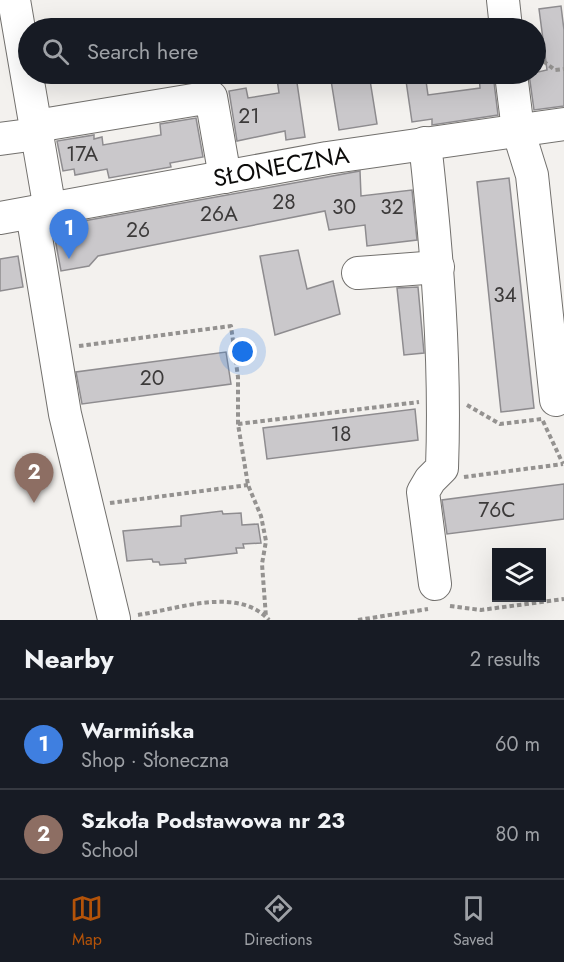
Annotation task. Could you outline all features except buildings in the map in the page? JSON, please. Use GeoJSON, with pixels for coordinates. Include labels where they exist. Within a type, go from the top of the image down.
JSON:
{"type":"FeatureCollection","features":[{"type":"Feature","properties":{"kind":"street"},"geometry":{"type":"LineString","coordinates":[[14,0],[18,23]]}},
{"type":"Feature","properties":{"kind":"street"},"geometry":{"type":"LineString","coordinates":[[503,0],[505,18]]}},
{"type":"Feature","properties":{"kind":"street"},"geometry":{"type":"LineString","coordinates":[[29,84],[37,130],[41,212],[54,349],[65,414],[89,505],[114,619]]}},
{"type":"Feature","properties":{"kind":"street"},"geometry":{"type":"LineString","coordinates":[[512,84],[518,130],[532,175],[556,400]]}},
{"type":"Feature","properties":{"kind":"street"},"geometry":{"type":"LineString","coordinates":[[0,139],[211,97],[225,177]]}},
{"type":"Feature","properties":{"kind":"street","name":"SŁONECZNA"},"geometry":{"type":"LineString","coordinates":[[0,218],[425,143],[564,124]]}},
{"type":"Feature","properties":{"kind":"street"},"geometry":{"type":"LineString","coordinates":[[425,143],[438,267],[442,399],[442,468],[430,480],[423,492],[436,600]]}},
{"type":"Feature","properties":{"kind":"street"},"geometry":{"type":"LineString","coordinates":[[358,273],[438,267]]}},
{"type":"Feature","properties":{"kind":"path"},"geometry":{"type":"LineString","coordinates":[[546,63],[555,70],[564,69]]}},
{"type":"Feature","properties":{"kind":"path"},"geometry":{"type":"LineString","coordinates":[[54,349],[231,326],[238,377],[238,424],[248,485],[261,516],[266,541],[262,564],[268,618]]}},
{"type":"Feature","properties":{"kind":"path"},"geometry":{"type":"LineString","coordinates":[[238,424],[456,399],[500,424],[542,419],[564,464],[458,477]]}},
{"type":"Feature","properties":{"kind":"path"},"geometry":{"type":"LineString","coordinates":[[89,505],[248,485]]}},
{"type":"Feature","properties":{"kind":"path"},"geometry":{"type":"LineString","coordinates":[[358,620],[436,600],[481,610],[564,599]]}},
{"type":"Feature","properties":{"kind":"path"},"geometry":{"type":"LineString","coordinates":[[114,619],[224,601],[252,606],[268,618]]}},
{"type":"Feature","properties":{"kind":"place","name":"Warmińska"},"geometry":{"type":"Point","coordinates":[69,259]}},
{"type":"Feature","properties":{"kind":"place","name":"Szkoła Podstawowa nr 23"},"geometry":{"type":"Point","coordinates":[34,503]}}]}
